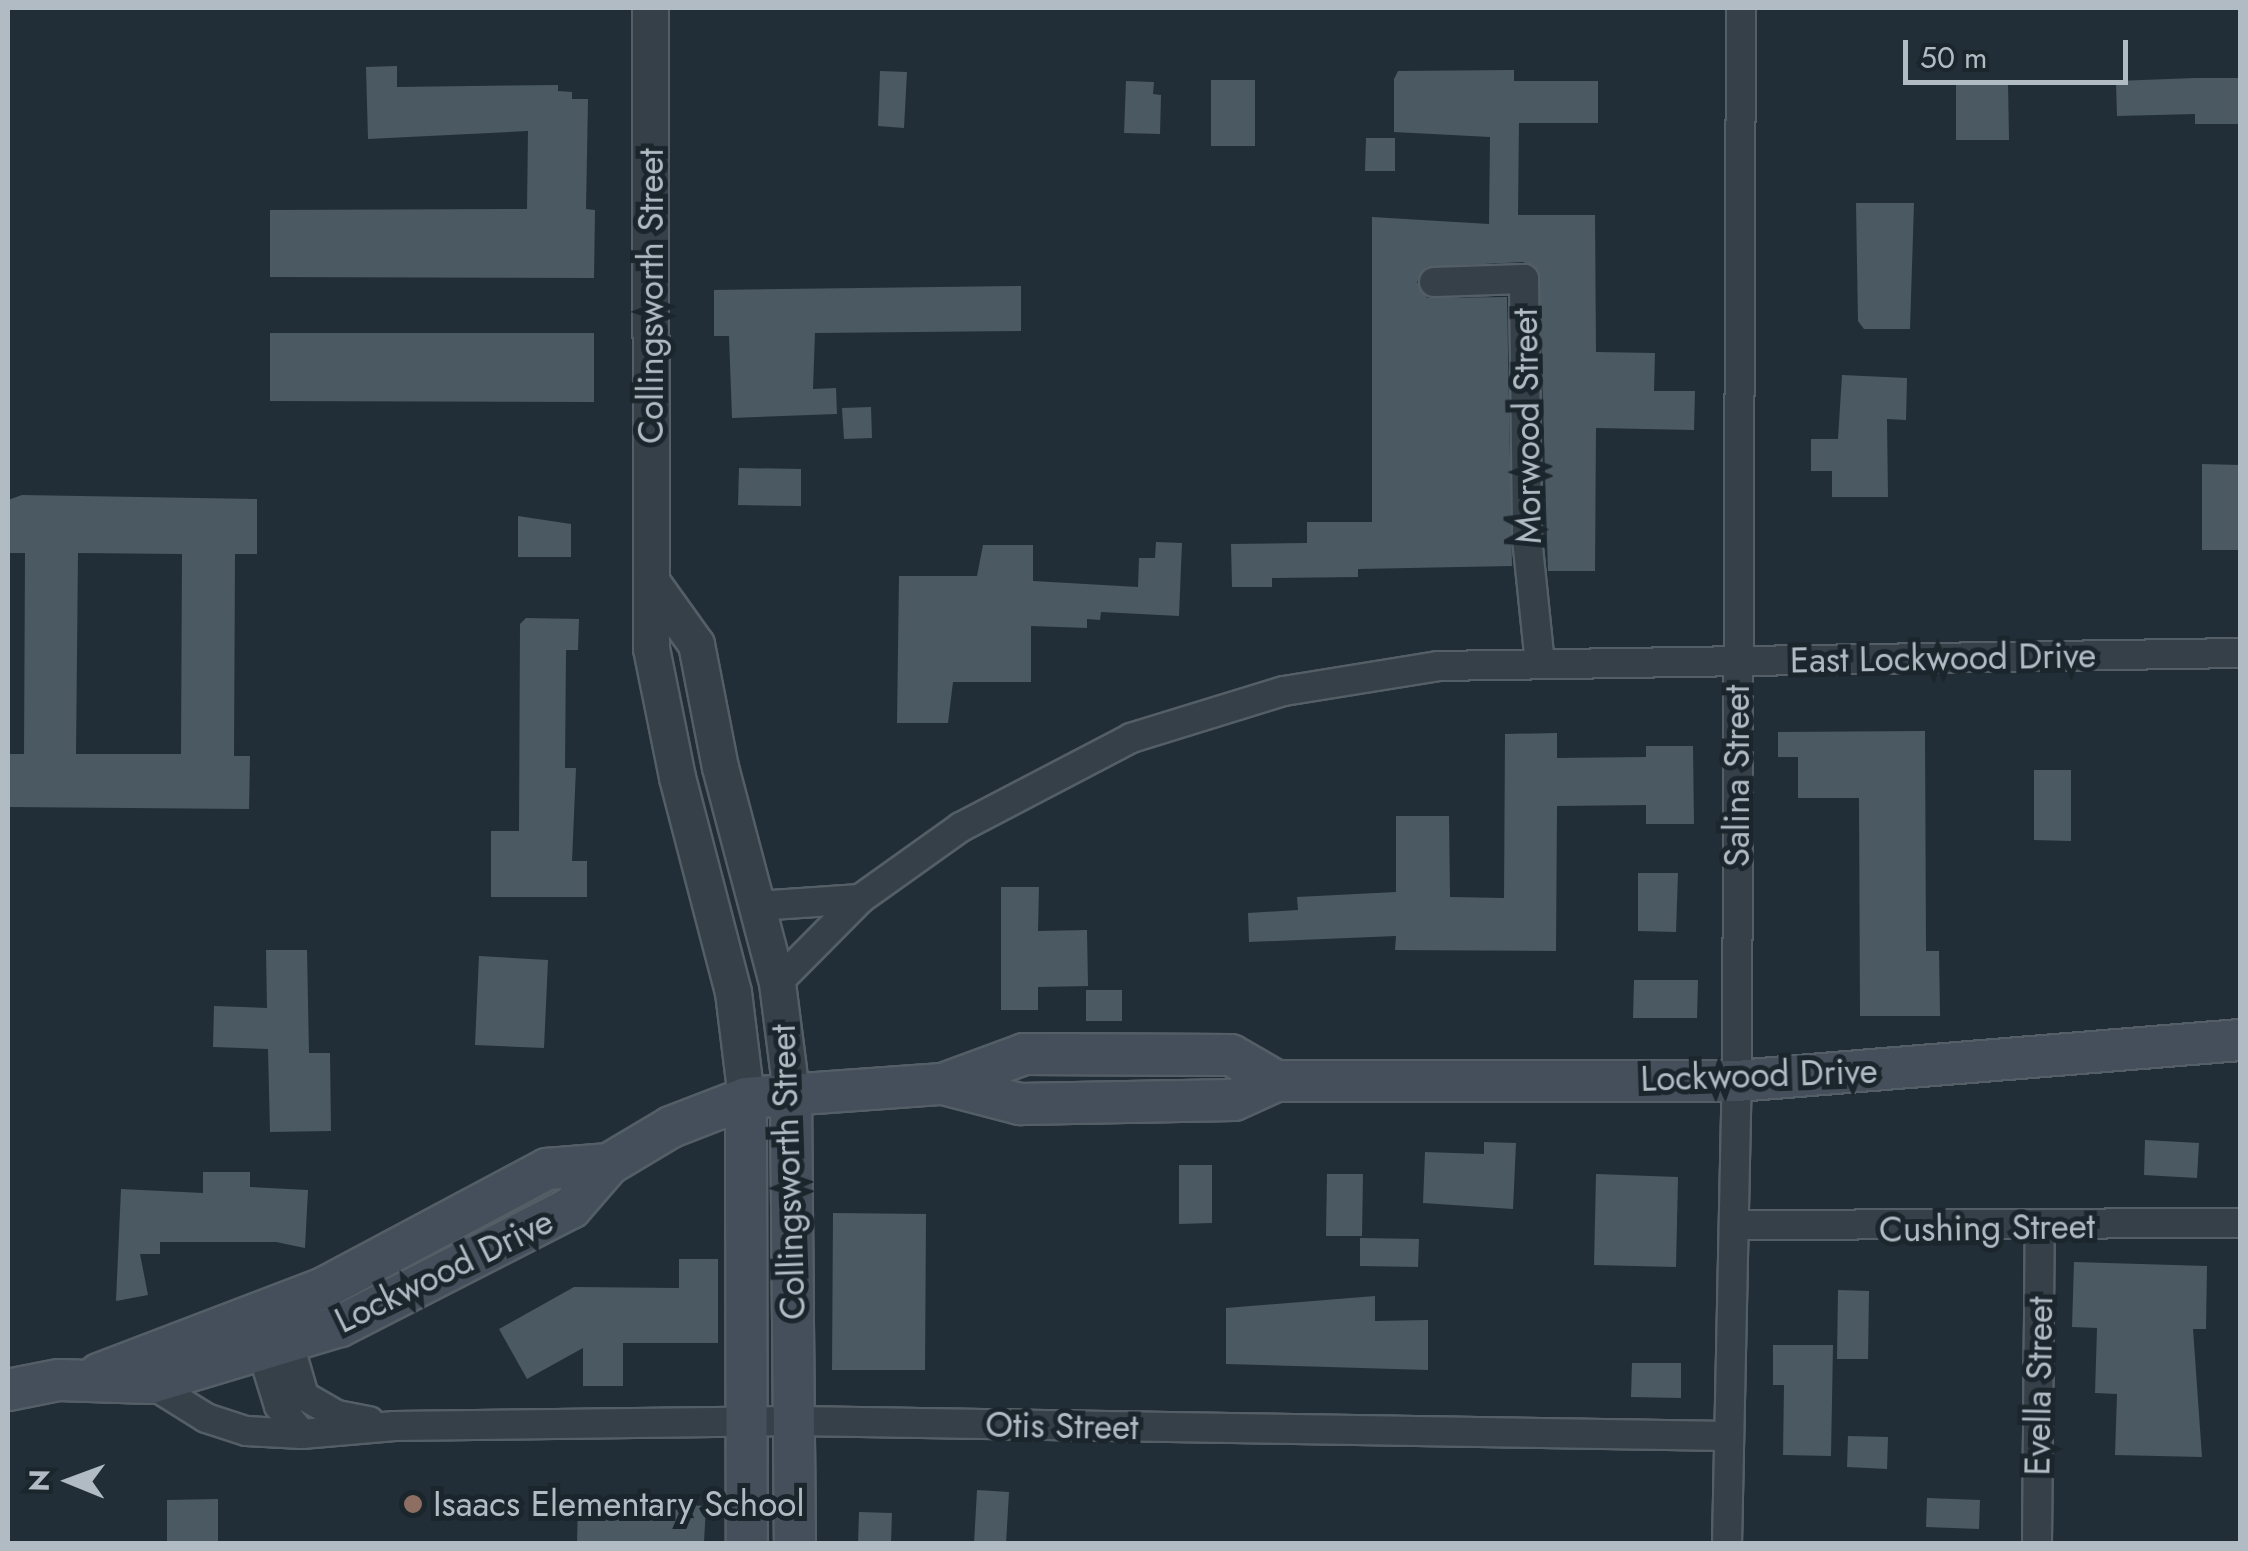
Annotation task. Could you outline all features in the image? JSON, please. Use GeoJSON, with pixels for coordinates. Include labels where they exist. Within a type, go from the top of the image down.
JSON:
{"type":"FeatureCollection","features":[{"type":"Feature","properties":{"kind":"main road","name":"Lockwood Drive"},"geometry":{"type":"LineString","coordinates":[[86,1380],[150,1384],[270,1330],[548,1169],[609,1164],[672,1127],[746,1098],[943,1084],[1020,1104],[1234,1100],[1276,1081],[1736,1081],[2240,1040]]}},
{"type":"Feature","properties":{"kind":"main road","name":"Collingsworth Street"},"geometry":{"type":"LineString","coordinates":[[792,1093],[795,1544]]}},
{"type":"Feature","properties":{"kind":"main road","name":"Collingsworth Street"},"geometry":{"type":"LineString","coordinates":[[746,1098],[747,1544]]}},
{"type":"Feature","properties":{"kind":"main road","name":"Lockwood Drive"},"geometry":{"type":"LineString","coordinates":[[8,1390],[86,1380],[270,1330]]}},
{"type":"Feature","properties":{"kind":"street","name":"Collingsworth Street"},"geometry":{"type":"LineString","coordinates":[[650,8],[651,648],[676,777],[734,992],[746,1098]]}},
{"type":"Feature","properties":{"kind":"street","name":"Salina Street"},"geometry":{"type":"LineString","coordinates":[[1727,1544],[1736,1081],[1741,8]]}},
{"type":"Feature","properties":{"kind":"street","name":"Morwood Street"},"geometry":{"type":"LineString","coordinates":[[1434,282],[1524,279],[1527,538],[1540,663]]}},
{"type":"Feature","properties":{"kind":"street","name":"Collingsworth Street"},"geometry":{"type":"LineString","coordinates":[[653,584],[696,644],[778,983],[792,1093]]}},
{"type":"Feature","properties":{"kind":"street","name":"East Lockwood Drive"},"geometry":{"type":"LineString","coordinates":[[778,983],[860,899],[960,827],[1131,738],[1284,691],[1438,666],[2240,653]]}},
{"type":"Feature","properties":{"kind":"street"},"geometry":{"type":"LineString","coordinates":[[757,906],[860,899]]}},
{"type":"Feature","properties":{"kind":"street","name":"Cushing Street"},"geometry":{"type":"LineString","coordinates":[[1734,1226],[2040,1228],[2240,1223]]}},
{"type":"Feature","properties":{"kind":"street","name":"Evella Street"},"geometry":{"type":"LineString","coordinates":[[2037,1544],[2040,1228]]}},
{"type":"Feature","properties":{"kind":"street"},"geometry":{"type":"LineString","coordinates":[[270,1330],[279,1406],[302,1434]]}},
{"type":"Feature","properties":{"kind":"street","name":"Otis Street"},"geometry":{"type":"LineString","coordinates":[[270,1330],[304,1396],[337,1415],[395,1426]]}},
{"type":"Feature","properties":{"kind":"street","name":"Otis Street"},"geometry":{"type":"LineString","coordinates":[[150,1384],[206,1418],[246,1431],[302,1434],[395,1426],[795,1421],[1729,1436]]}},
{"type":"Feature","properties":{"kind":"building"},"geometry":{"type":"Polygon","coordinates":[[[397,66],[397,87],[558,85],[558,91],[572,92],[572,99],[588,99],[586,209],[595,210],[594,278],[270,277],[270,210],[527,209],[528,131],[368,139],[366,67],[397,66]]]}},
{"type":"Feature","properties":{"kind":"building"},"geometry":{"type":"Polygon","coordinates":[[[1514,70],[1514,81],[1598,81],[1598,123],[1519,123],[1518,215],[1595,215],[1596,352],[1655,353],[1654,391],[1695,391],[1694,430],[1596,428],[1595,571],[1548,571],[1539,271],[1523,262],[1426,267],[1417,282],[1427,298],[1507,297],[1512,566],[1358,569],[1358,577],[1272,578],[1272,587],[1232,587],[1231,544],[1307,543],[1307,522],[1372,522],[1372,217],[1489,224],[1490,137],[1394,132],[1394,79],[1398,71],[1514,70]]]}},
{"type":"Feature","properties":{"kind":"building"},"geometry":{"type":"Polygon","coordinates":[[[880,71],[907,72],[904,128],[878,126],[880,71]]]}},
{"type":"Feature","properties":{"kind":"building"},"geometry":{"type":"Polygon","coordinates":[[[2240,78],[2240,124],[2195,124],[2195,114],[2117,116],[2116,81],[2240,78]]]}},
{"type":"Feature","properties":{"kind":"building"},"geometry":{"type":"Polygon","coordinates":[[[1211,80],[1255,80],[1255,146],[1211,146],[1211,80]]]}},
{"type":"Feature","properties":{"kind":"building"},"geometry":{"type":"Polygon","coordinates":[[[1126,81],[1154,82],[1153,94],[1161,95],[1160,134],[1124,133],[1126,81]]]}},
{"type":"Feature","properties":{"kind":"building"},"geometry":{"type":"Polygon","coordinates":[[[1956,82],[2008,82],[2009,140],[1956,140],[1956,82]]]}},
{"type":"Feature","properties":{"kind":"building"},"geometry":{"type":"Polygon","coordinates":[[[1366,138],[1395,138],[1395,171],[1365,171],[1366,138]]]}},
{"type":"Feature","properties":{"kind":"building"},"geometry":{"type":"Polygon","coordinates":[[[1856,203],[1914,203],[1910,329],[1864,329],[1858,321],[1856,203]]]}},
{"type":"Feature","properties":{"kind":"building"},"geometry":{"type":"Polygon","coordinates":[[[1021,286],[1021,331],[815,333],[813,389],[836,388],[837,414],[732,418],[729,336],[714,336],[714,290],[1021,286]]]}},
{"type":"Feature","properties":{"kind":"building"},"geometry":{"type":"Polygon","coordinates":[[[270,333],[594,333],[594,402],[270,401],[270,333]]]}},
{"type":"Feature","properties":{"kind":"building"},"geometry":{"type":"Polygon","coordinates":[[[1842,375],[1907,378],[1906,420],[1887,419],[1888,497],[1832,497],[1832,471],[1811,471],[1811,439],[1838,439],[1842,375]]]}},
{"type":"Feature","properties":{"kind":"building"},"geometry":{"type":"Polygon","coordinates":[[[871,407],[872,438],[844,439],[842,408],[871,407]]]}},
{"type":"Feature","properties":{"kind":"building"},"geometry":{"type":"Polygon","coordinates":[[[2202,464],[2240,465],[2240,550],[2202,550],[2202,464]]]}},
{"type":"Feature","properties":{"kind":"building"},"geometry":{"type":"Polygon","coordinates":[[[739,468],[801,469],[801,506],[738,505],[739,468]]]}},
{"type":"Feature","properties":{"kind":"building"},"geometry":{"type":"Polygon","coordinates":[[[22,495],[257,499],[257,554],[235,554],[234,756],[250,756],[249,809],[8,807],[8,754],[24,754],[25,553],[8,553],[8,500],[22,495]],[[78,553],[76,754],[181,754],[182,554],[78,553]]]}},
{"type":"Feature","properties":{"kind":"building"},"geometry":{"type":"Polygon","coordinates":[[[518,516],[571,524],[571,557],[518,557],[518,516]]]}},
{"type":"Feature","properties":{"kind":"building"},"geometry":{"type":"Polygon","coordinates":[[[1156,542],[1182,543],[1179,616],[1101,612],[1100,620],[1087,619],[1087,628],[1031,626],[1031,682],[953,682],[948,723],[897,723],[899,576],[977,576],[983,545],[1033,545],[1033,581],[1138,587],[1139,558],[1155,558],[1156,542]]]}},
{"type":"Feature","properties":{"kind":"building"},"geometry":{"type":"Polygon","coordinates":[[[526,618],[579,619],[578,650],[566,650],[565,768],[576,768],[572,861],[587,861],[587,897],[491,897],[491,831],[519,831],[520,624],[526,618]]]}},
{"type":"Feature","properties":{"kind":"building"},"geometry":{"type":"Polygon","coordinates":[[[1925,731],[1926,951],[1939,951],[1940,1016],[1860,1016],[1859,798],[1798,798],[1798,757],[1778,757],[1778,732],[1925,731]]]}},
{"type":"Feature","properties":{"kind":"building"},"geometry":{"type":"Polygon","coordinates":[[[1557,733],[1557,758],[1646,757],[1646,746],[1693,746],[1694,824],[1646,824],[1646,805],[1557,806],[1556,951],[1395,950],[1396,936],[1249,942],[1248,913],[1298,910],[1297,897],[1396,892],[1396,816],[1449,816],[1450,897],[1504,898],[1505,734],[1557,733]]]}},
{"type":"Feature","properties":{"kind":"building"},"geometry":{"type":"Polygon","coordinates":[[[2034,770],[2071,770],[2071,841],[2034,840],[2034,770]]]}},
{"type":"Feature","properties":{"kind":"building"},"geometry":{"type":"Polygon","coordinates":[[[1638,873],[1678,873],[1676,932],[1638,931],[1638,873]]]}},
{"type":"Feature","properties":{"kind":"building"},"geometry":{"type":"Polygon","coordinates":[[[1001,887],[1039,887],[1038,931],[1087,930],[1088,986],[1038,987],[1038,1010],[1001,1010],[1001,887]]]}},
{"type":"Feature","properties":{"kind":"building"},"geometry":{"type":"Polygon","coordinates":[[[266,950],[307,950],[309,1053],[330,1053],[331,1131],[270,1132],[268,1049],[213,1047],[214,1006],[267,1008],[266,950]]]}},
{"type":"Feature","properties":{"kind":"building"},"geometry":{"type":"Polygon","coordinates":[[[479,956],[548,960],[544,1048],[475,1045],[479,956]]]}},
{"type":"Feature","properties":{"kind":"building"},"geometry":{"type":"Polygon","coordinates":[[[1634,980],[1698,980],[1697,1018],[1633,1018],[1634,980]]]}},
{"type":"Feature","properties":{"kind":"building"},"geometry":{"type":"Polygon","coordinates":[[[1086,990],[1122,990],[1122,1021],[1086,1021],[1086,990]]]}},
{"type":"Feature","properties":{"kind":"building"},"geometry":{"type":"Polygon","coordinates":[[[2145,1140],[2199,1143],[2197,1178],[2144,1175],[2145,1140]]]}},
{"type":"Feature","properties":{"kind":"building"},"geometry":{"type":"Polygon","coordinates":[[[1484,1142],[1516,1143],[1513,1209],[1423,1203],[1425,1152],[1484,1154],[1484,1142]]]}},
{"type":"Feature","properties":{"kind":"building"},"geometry":{"type":"Polygon","coordinates":[[[1179,1165],[1212,1165],[1212,1223],[1179,1224],[1179,1165]]]}},
{"type":"Feature","properties":{"kind":"building"},"geometry":{"type":"Polygon","coordinates":[[[203,1172],[250,1172],[250,1187],[308,1190],[305,1248],[276,1242],[160,1242],[160,1254],[140,1254],[148,1295],[116,1301],[121,1189],[203,1193],[203,1172]]]}},
{"type":"Feature","properties":{"kind":"building"},"geometry":{"type":"Polygon","coordinates":[[[1327,1174],[1363,1174],[1362,1236],[1326,1236],[1327,1174]]]}},
{"type":"Feature","properties":{"kind":"building"},"geometry":{"type":"Polygon","coordinates":[[[1596,1174],[1678,1177],[1676,1267],[1594,1265],[1596,1174]]]}},
{"type":"Feature","properties":{"kind":"building"},"geometry":{"type":"Polygon","coordinates":[[[833,1213],[926,1214],[925,1370],[832,1370],[833,1213]]]}},
{"type":"Feature","properties":{"kind":"building"},"geometry":{"type":"Polygon","coordinates":[[[1360,1238],[1419,1239],[1418,1267],[1360,1266],[1360,1238]]]}},
{"type":"Feature","properties":{"kind":"building"},"geometry":{"type":"Polygon","coordinates":[[[679,1259],[718,1259],[718,1343],[623,1343],[623,1386],[583,1386],[583,1348],[527,1379],[499,1329],[574,1287],[679,1288],[679,1259]]]}},
{"type":"Feature","properties":{"kind":"building"},"geometry":{"type":"Polygon","coordinates":[[[2074,1262],[2207,1266],[2206,1329],[2193,1329],[2202,1457],[2115,1455],[2117,1394],[2095,1393],[2097,1328],[2072,1327],[2074,1262]]]}},
{"type":"Feature","properties":{"kind":"building"},"geometry":{"type":"Polygon","coordinates":[[[1838,1290],[1869,1291],[1868,1359],[1837,1359],[1838,1290]]]}},
{"type":"Feature","properties":{"kind":"building"},"geometry":{"type":"Polygon","coordinates":[[[1375,1296],[1375,1321],[1428,1320],[1428,1370],[1226,1364],[1226,1308],[1375,1296]]]}},
{"type":"Feature","properties":{"kind":"building"},"geometry":{"type":"Polygon","coordinates":[[[1773,1345],[1833,1345],[1831,1456],[1783,1455],[1784,1385],[1773,1385],[1773,1345]]]}},
{"type":"Feature","properties":{"kind":"building"},"geometry":{"type":"Polygon","coordinates":[[[1632,1363],[1681,1363],[1681,1398],[1631,1397],[1632,1363]]]}},
{"type":"Feature","properties":{"kind":"building"},"geometry":{"type":"Polygon","coordinates":[[[1848,1436],[1888,1437],[1887,1469],[1847,1467],[1848,1436]]]}},
{"type":"Feature","properties":{"kind":"building"},"geometry":{"type":"Polygon","coordinates":[[[977,1490],[1009,1492],[1006,1544],[974,1544],[977,1490]]]}},
{"type":"Feature","properties":{"kind":"building"},"geometry":{"type":"Polygon","coordinates":[[[1927,1498],[1980,1500],[1979,1529],[1926,1527],[1927,1498]]]}},
{"type":"Feature","properties":{"kind":"building"},"geometry":{"type":"Polygon","coordinates":[[[218,1499],[218,1544],[167,1544],[167,1500],[218,1499]]]}},
{"type":"Feature","properties":{"kind":"building"},"geometry":{"type":"Polygon","coordinates":[[[578,1501],[618,1502],[618,1515],[665,1517],[666,1504],[706,1506],[704,1542],[577,1544],[578,1501]]]}},
{"type":"Feature","properties":{"kind":"building"},"geometry":{"type":"Polygon","coordinates":[[[859,1512],[892,1513],[891,1544],[858,1544],[859,1512]]]}},
{"type":"Feature","properties":{"kind":"place","name":"Isaacs Elementary School"},"geometry":{"type":"Point","coordinates":[413,1504]}}]}
